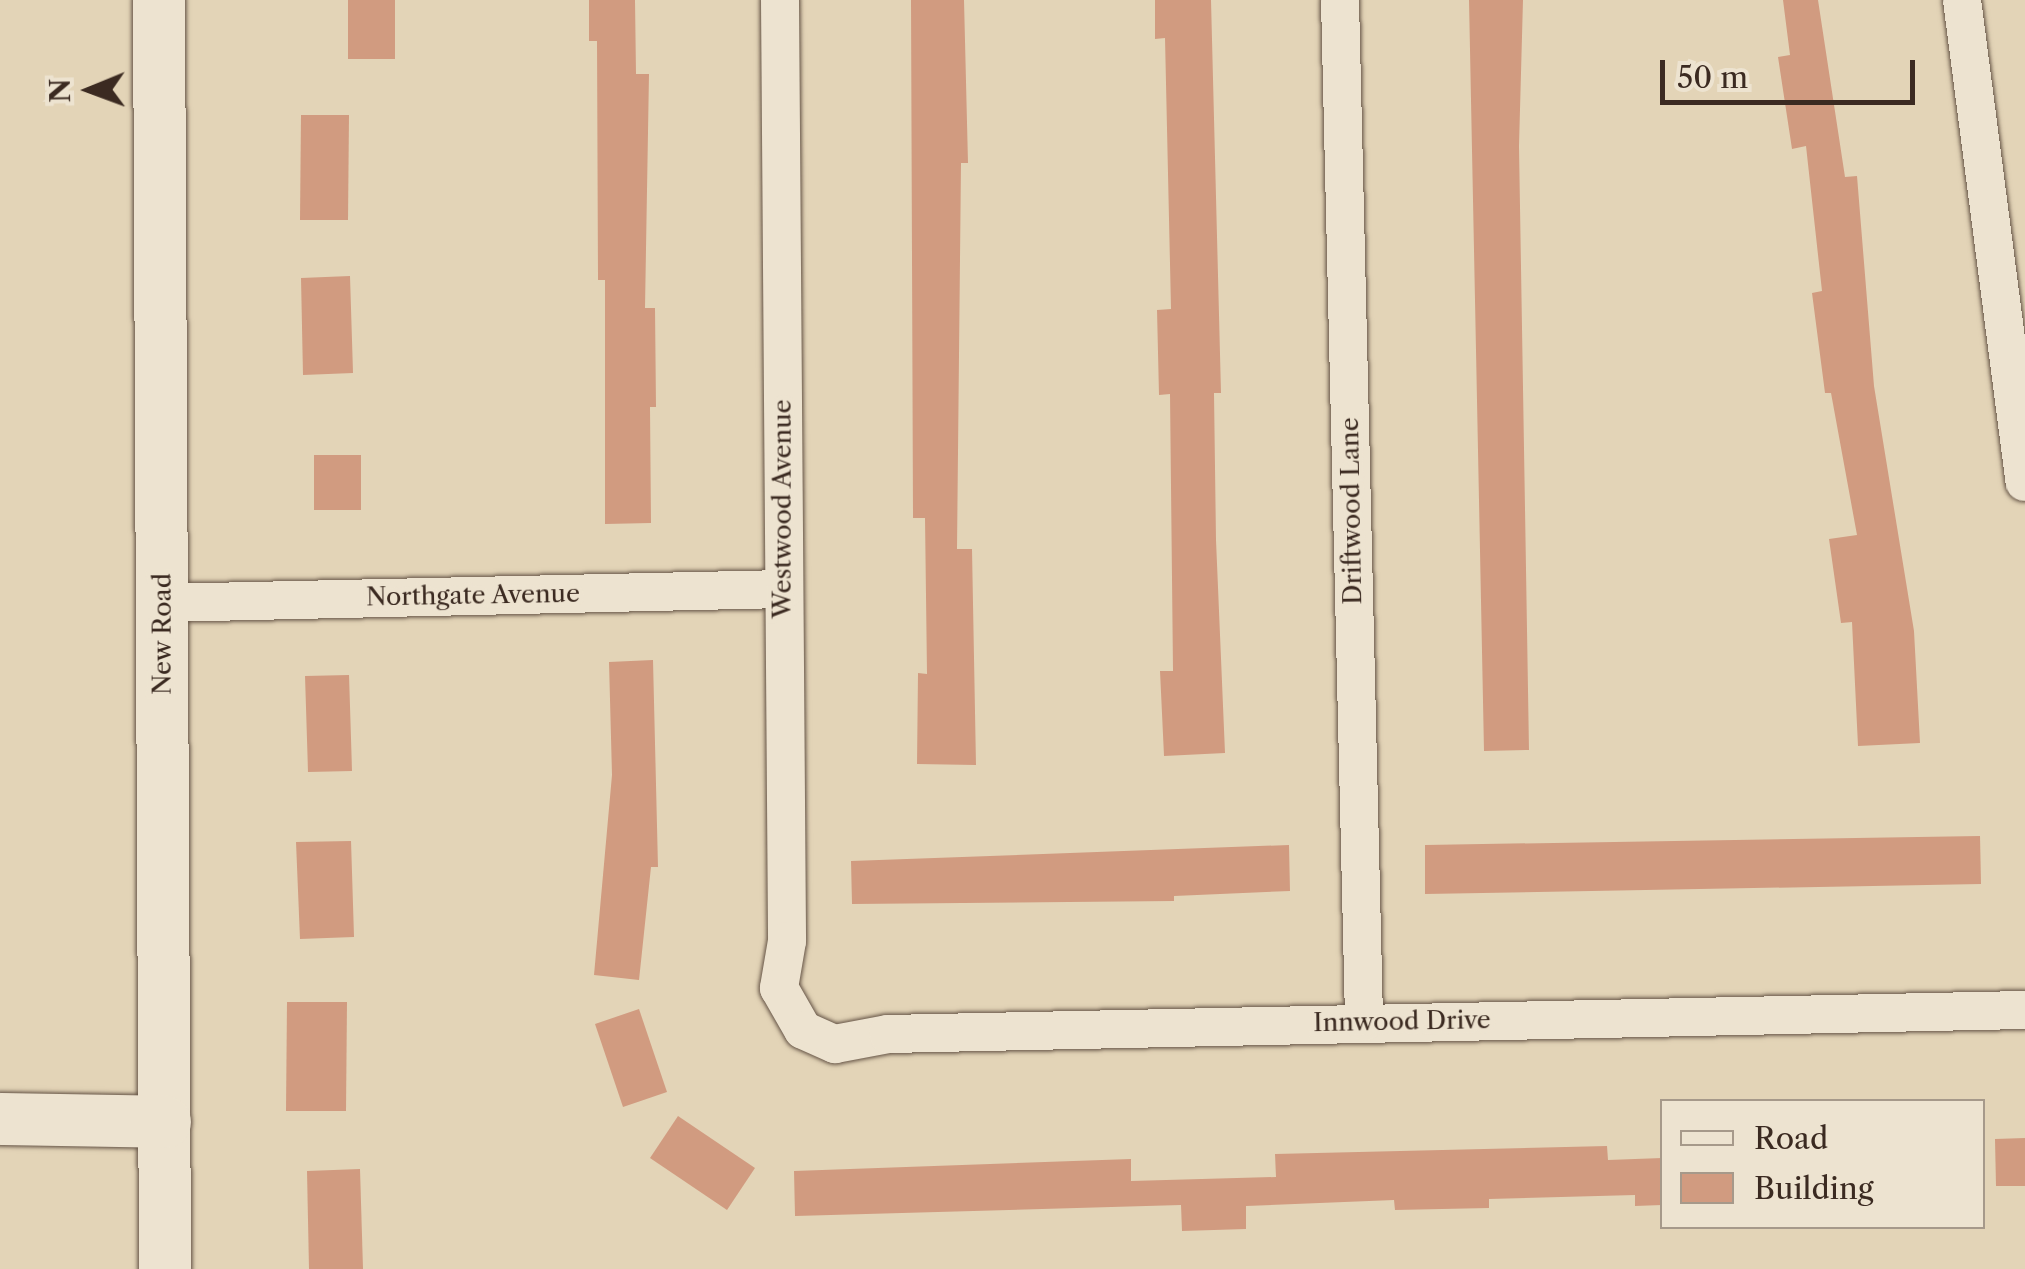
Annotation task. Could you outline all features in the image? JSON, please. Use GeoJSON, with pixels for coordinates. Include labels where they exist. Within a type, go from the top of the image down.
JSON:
{"type":"FeatureCollection","features":[{"type":"Feature","properties":{"kind":"street","name":"New Road"},"geometry":{"type":"LineString","coordinates":[[159,0],[165,1269]]}},
{"type":"Feature","properties":{"kind":"street","name":"Westwood Avenue"},"geometry":{"type":"LineString","coordinates":[[780,0],[787,941],[779,970],[789,1015]]}},
{"type":"Feature","properties":{"kind":"street","name":"Driftwood Lane"},"geometry":{"type":"LineString","coordinates":[[1340,0],[1364,1022]]}},
{"type":"Feature","properties":{"kind":"street"},"geometry":{"type":"LineString","coordinates":[[1962,0],[2025,482]]}},
{"type":"Feature","properties":{"kind":"street","name":"Northgate Avenue"},"geometry":{"type":"LineString","coordinates":[[163,602],[784,589]]}},
{"type":"Feature","properties":{"kind":"street","name":"Innwood Drive"},"geometry":{"type":"LineString","coordinates":[[789,1015],[815,1038],[835,1044],[888,1034],[2025,1010]]}},
{"type":"Feature","properties":{"kind":"street"},"geometry":{"type":"LineString","coordinates":[[0,1119],[164,1122]]}},
{"type":"Feature","properties":{"kind":"building"},"geometry":{"type":"Polygon","coordinates":[[[348,0],[395,0],[395,59],[348,59],[348,0]]]}},
{"type":"Feature","properties":{"kind":"building"},"geometry":{"type":"Polygon","coordinates":[[[589,0],[635,0],[636,74],[649,74],[645,308],[655,308],[656,407],[650,407],[651,523],[605,524],[605,280],[598,280],[597,41],[589,41],[589,0]]]}},
{"type":"Feature","properties":{"kind":"building"},"geometry":{"type":"Polygon","coordinates":[[[911,0],[964,0],[968,163],[961,163],[957,549],[972,549],[976,765],[917,764],[918,673],[927,674],[925,518],[913,518],[911,0]]]}},
{"type":"Feature","properties":{"kind":"building"},"geometry":{"type":"Polygon","coordinates":[[[1155,0],[1211,0],[1221,393],[1214,393],[1216,540],[1225,753],[1164,756],[1160,671],[1173,671],[1170,394],[1159,395],[1157,310],[1171,309],[1165,38],[1155,39],[1155,0]]]}},
{"type":"Feature","properties":{"kind":"building"},"geometry":{"type":"Polygon","coordinates":[[[1469,0],[1523,0],[1519,146],[1529,750],[1484,751],[1469,0]]]}},
{"type":"Feature","properties":{"kind":"building"},"geometry":{"type":"Polygon","coordinates":[[[1783,0],[1818,0],[1845,177],[1857,176],[1874,386],[1914,631],[1920,743],[1858,746],[1852,622],[1841,623],[1829,539],[1857,535],[1831,393],[1825,393],[1812,293],[1822,291],[1806,146],[1792,149],[1778,57],[1790,55],[1783,0]]]}},
{"type":"Feature","properties":{"kind":"building"},"geometry":{"type":"Polygon","coordinates":[[[301,115],[349,115],[348,220],[300,220],[301,115]]]}},
{"type":"Feature","properties":{"kind":"building"},"geometry":{"type":"Polygon","coordinates":[[[350,276],[353,373],[303,375],[301,278],[350,276]]]}},
{"type":"Feature","properties":{"kind":"building"},"geometry":{"type":"Polygon","coordinates":[[[314,455],[361,455],[361,510],[314,510],[314,455]]]}},
{"type":"Feature","properties":{"kind":"building"},"geometry":{"type":"Polygon","coordinates":[[[653,660],[658,867],[651,867],[639,980],[594,975],[612,775],[609,662],[653,660]]]}},
{"type":"Feature","properties":{"kind":"building"},"geometry":{"type":"Polygon","coordinates":[[[349,675],[352,771],[308,772],[305,676],[349,675]]]}},
{"type":"Feature","properties":{"kind":"building"},"geometry":{"type":"Polygon","coordinates":[[[1980,836],[1981,884],[1425,894],[1425,845],[1980,836]]]}},
{"type":"Feature","properties":{"kind":"building"},"geometry":{"type":"Polygon","coordinates":[[[351,841],[354,937],[300,939],[296,842],[351,841]]]}},
{"type":"Feature","properties":{"kind":"building"},"geometry":{"type":"Polygon","coordinates":[[[1289,845],[1290,891],[1174,896],[1174,901],[852,904],[851,861],[1289,845]]]}},
{"type":"Feature","properties":{"kind":"building"},"geometry":{"type":"Polygon","coordinates":[[[287,1002],[347,1002],[346,1111],[286,1111],[287,1002]]]}},
{"type":"Feature","properties":{"kind":"building"},"geometry":{"type":"Polygon","coordinates":[[[639,1009],[667,1092],[623,1107],[595,1024],[639,1009]]]}},
{"type":"Feature","properties":{"kind":"building"},"geometry":{"type":"Polygon","coordinates":[[[678,1116],[755,1168],[727,1210],[650,1158],[678,1116]]]}},
{"type":"Feature","properties":{"kind":"building"},"geometry":{"type":"Polygon","coordinates":[[[2025,1138],[2025,1186],[1996,1186],[1995,1139],[2025,1138]]]}},
{"type":"Feature","properties":{"kind":"building"},"geometry":{"type":"Polygon","coordinates":[[[1607,1146],[1608,1160],[1660,1158],[1660,1205],[1635,1206],[1635,1195],[1489,1199],[1489,1208],[1395,1210],[1394,1200],[1246,1206],[1246,1229],[1182,1231],[1181,1205],[795,1216],[794,1171],[1131,1159],[1131,1181],[1276,1177],[1275,1154],[1607,1146]]]}},
{"type":"Feature","properties":{"kind":"building"},"geometry":{"type":"Polygon","coordinates":[[[360,1169],[363,1269],[309,1269],[307,1171],[360,1169]]]}}]}
